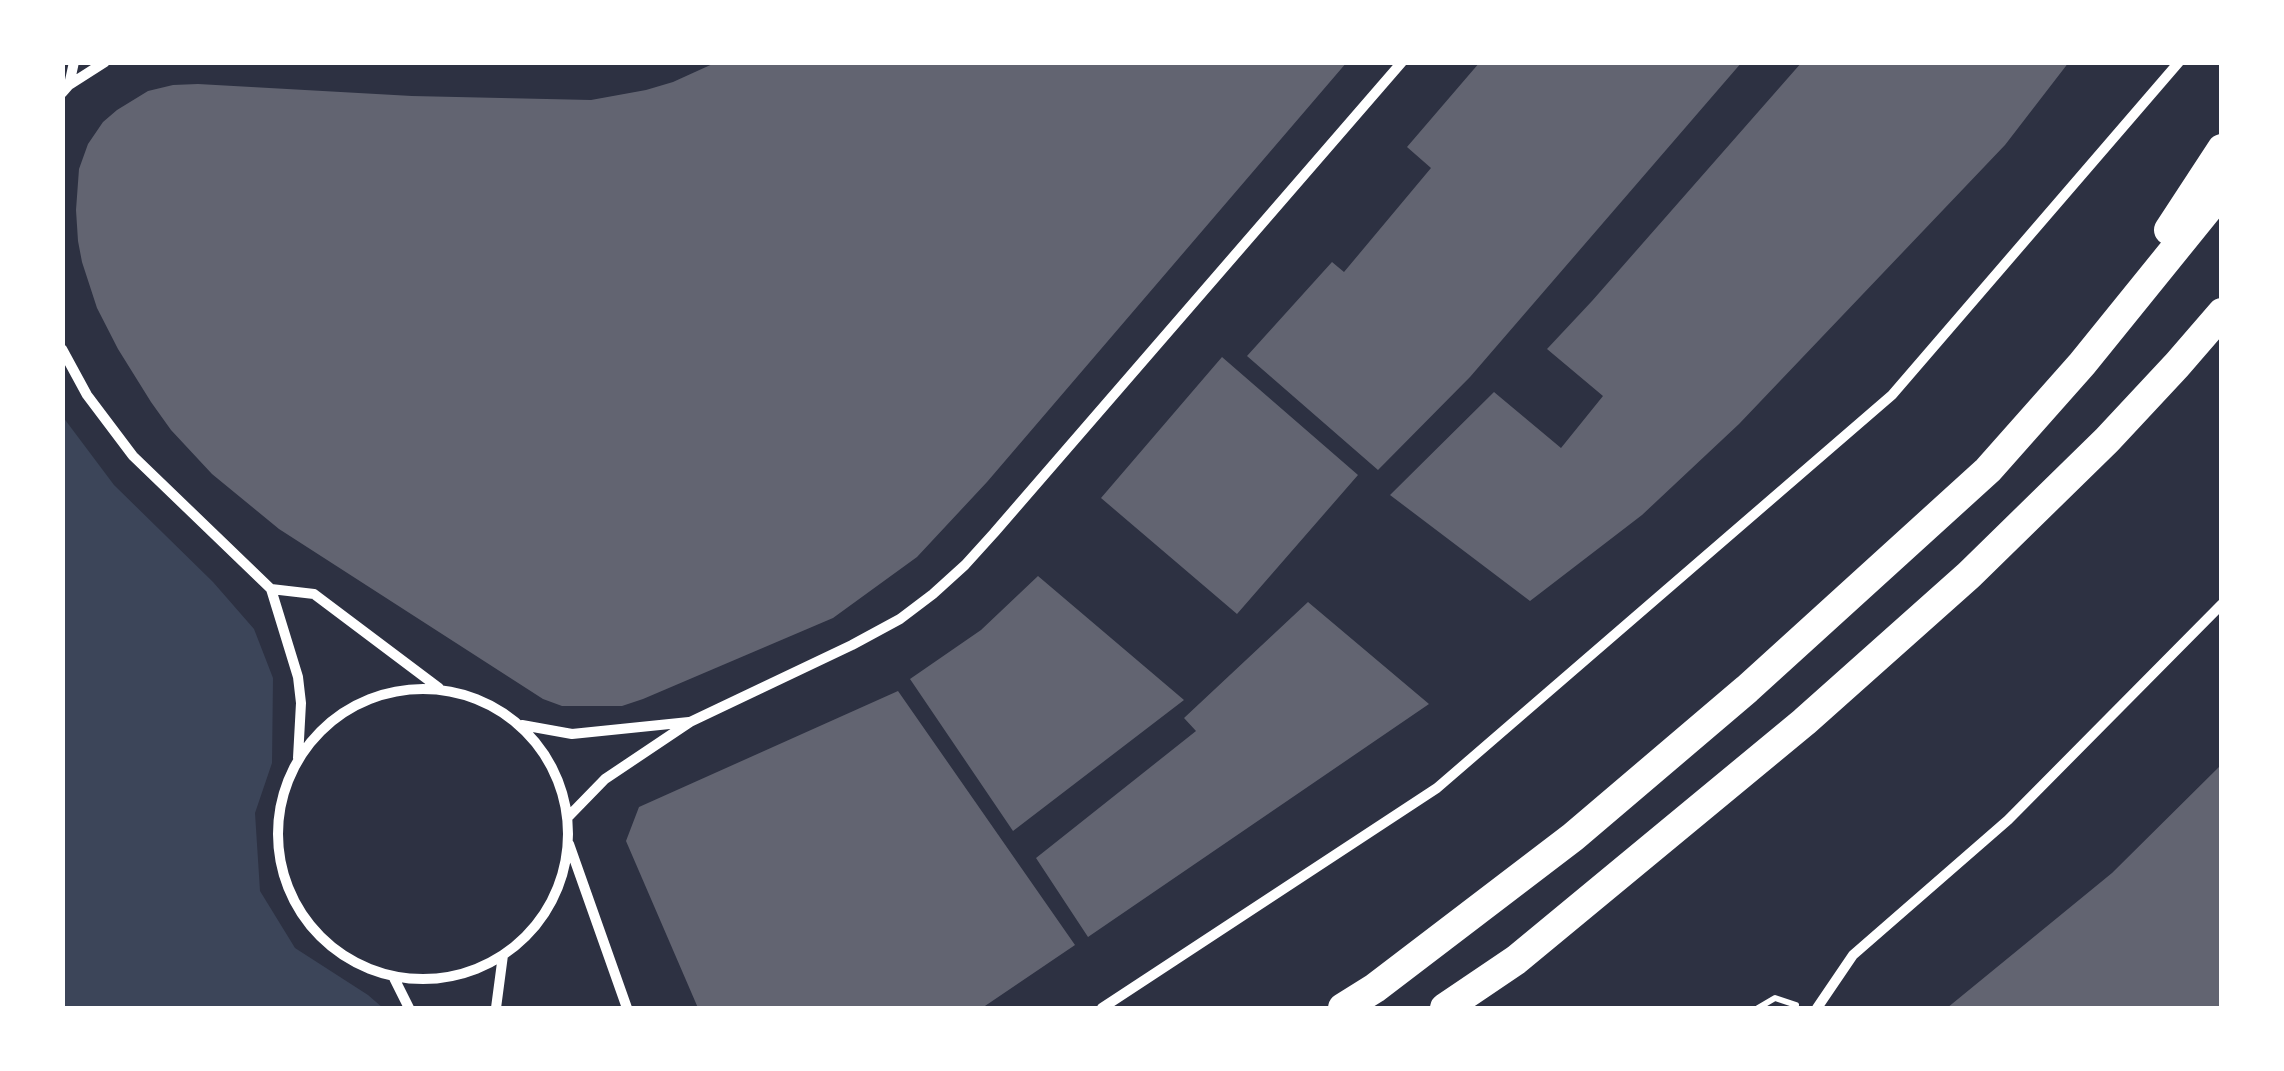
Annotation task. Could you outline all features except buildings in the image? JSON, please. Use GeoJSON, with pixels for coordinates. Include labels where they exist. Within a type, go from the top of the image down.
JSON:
{"type":"FeatureCollection","features":[{"type":"Feature","properties":{"kind":"highway"},"geometry":{"type":"LineString","coordinates":[[2082,364],[2222,148]]}},
{"type":"Feature","properties":{"kind":"highway"},"geometry":{"type":"LineString","coordinates":[[1343,1008],[1573,837],[1747,689],[1988,470],[2082,364],[2222,191]]}},
{"type":"Feature","properties":{"kind":"highway"},"geometry":{"type":"LineString","coordinates":[[1446,1008],[1516,960],[1758,759],[1969,575],[2107,440],[2222,313]]}},
{"type":"Feature","properties":{"kind":"street"},"geometry":{"type":"LineString","coordinates":[[66,89],[74,62]]}},
{"type":"Feature","properties":{"kind":"street"},"geometry":{"type":"LineString","coordinates":[[66,89],[105,62]]}},
{"type":"Feature","properties":{"kind":"street"},"geometry":{"type":"LineString","coordinates":[[568,817],[605,779],[690,722],[900,619],[954,575],[1402,62]]}},
{"type":"Feature","properties":{"kind":"street"},"geometry":{"type":"LineString","coordinates":[[1102,1008],[1437,788],[1892,395],[2179,62]]}},
{"type":"Feature","properties":{"kind":"street"},"geometry":{"type":"LineString","coordinates":[[62,349],[87,395],[132,456],[271,589],[298,677],[298,759]]}},
{"type":"Feature","properties":{"kind":"street"},"geometry":{"type":"LineString","coordinates":[[271,589],[314,594],[440,689]]}},
{"type":"Feature","properties":{"kind":"street"},"geometry":{"type":"LineString","coordinates":[[1817,1008],[1853,955],[2008,820],[2222,604]]}},
{"type":"Feature","properties":{"kind":"street"},"geometry":{"type":"LineString","coordinates":[[440,689],[483,700],[520,725],[552,767],[568,817],[568,842],[558,886],[536,925],[503,955],[468,972],[431,979],[393,976],[349,960],[313,930],[288,890],[277,844],[283,791],[298,759],[324,726],[358,703],[399,690],[440,689]]}},
{"type":"Feature","properties":{"kind":"street"},"geometry":{"type":"LineString","coordinates":[[520,725],[572,734],[690,722]]}},
{"type":"Feature","properties":{"kind":"street"},"geometry":{"type":"LineString","coordinates":[[568,842],[626,1008]]}},
{"type":"Feature","properties":{"kind":"street"},"geometry":{"type":"LineString","coordinates":[[496,1008],[503,955]]}},
{"type":"Feature","properties":{"kind":"street"},"geometry":{"type":"LineString","coordinates":[[393,976],[409,1008]]}},
{"type":"Feature","properties":{"kind":"path"},"geometry":{"type":"LineString","coordinates":[[1758,1008],[1775,998],[1807,1008]]}},
{"type":"Feature","properties":{"kind":"shaded area"},"geometry":{"type":"Polygon","coordinates":[[[63,417],[114,485],[213,582],[254,629],[273,678],[272,763],[255,813],[260,891],[295,948],[383,1008],[63,1008],[63,417]]]}}]}
